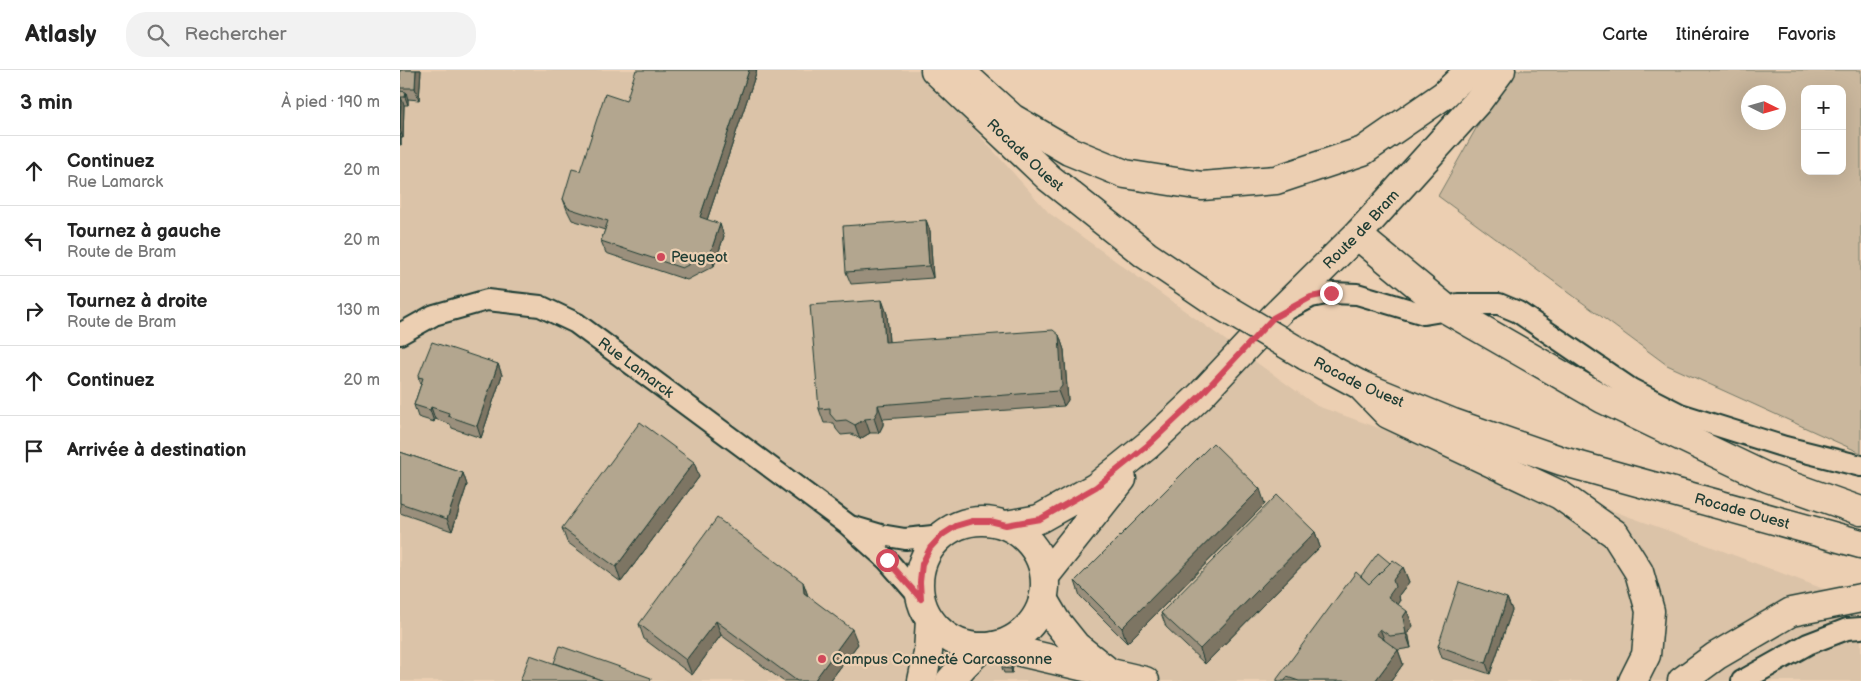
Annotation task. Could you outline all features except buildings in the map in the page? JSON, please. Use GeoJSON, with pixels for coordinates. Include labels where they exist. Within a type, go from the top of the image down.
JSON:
{"type":"FeatureCollection","features":[{"type":"Feature","properties":{"kind":"main road","name":"Rocade Ouest"},"geometry":{"type":"LineString","coordinates":[[935,70],[1049,178],[1146,255],[1217,303],[1306,356],[1360,385],[1453,423],[1562,461],[1861,544]]}},
{"type":"Feature","properties":{"kind":"main road"},"geometry":{"type":"LineString","coordinates":[[959,70],[1012,118],[1069,151],[1125,174],[1202,186],[1276,180],[1363,151],[1444,94],[1470,70]]}},
{"type":"Feature","properties":{"kind":"main road","name":"Route de Bram"},"geometry":{"type":"LineString","coordinates":[[1006,525],[1040,519],[1096,487],[1148,445],[1200,396],[1273,318],[1359,233],[1478,101],[1501,70]]}},
{"type":"Feature","properties":{"kind":"main road"},"geometry":{"type":"LineString","coordinates":[[1359,233],[1368,244],[1448,310],[1603,399],[1768,478],[1861,511]]}},
{"type":"Feature","properties":{"kind":"main road"},"geometry":{"type":"LineString","coordinates":[[1360,385],[1388,414],[1560,494],[1615,534],[1639,572],[1650,611],[1646,655],[1633,681]]}},
{"type":"Feature","properties":{"kind":"main road","name":"Route de Bram"},"geometry":{"type":"LineString","coordinates":[[950,681],[963,666],[988,646],[1012,640],[1026,629],[1036,616],[1044,588],[1148,445]]}},
{"type":"Feature","properties":{"kind":"main road","name":"Route de Bram"},"geometry":{"type":"LineString","coordinates":[[922,681],[928,652],[926,610],[920,582],[922,564],[930,548],[942,535],[956,526],[973,521],[990,521],[1006,525],[1032,545],[1040,560],[1044,588]]}},
{"type":"Feature","properties":{"kind":"main road"},"geometry":{"type":"LineString","coordinates":[[1044,588],[1056,621],[1076,646],[1108,671]]}},
{"type":"Feature","properties":{"kind":"main road"},"geometry":{"type":"LineString","coordinates":[[1682,681],[1716,656],[1791,612],[1861,598]]}},
{"type":"Feature","properties":{"kind":"main road"},"geometry":{"type":"LineString","coordinates":[[926,610],[944,634],[962,644],[988,646],[1108,671],[1145,681]]}},
{"type":"Feature","properties":{"kind":"street"},"geometry":{"type":"LineString","coordinates":[[1273,318],[1311,297],[1331,293],[1357,294],[1424,314],[1448,310],[1458,304],[1499,304],[1518,312],[1631,389],[1680,414],[1785,447],[1861,466]]}},
{"type":"Feature","properties":{"kind":"street","name":"Rue Lamarck"},"geometry":{"type":"LineString","coordinates":[[400,334],[434,315],[487,300],[540,306],[576,323],[847,524],[887,560],[926,610]]}},
{"type":"Feature","properties":{"kind":"street","name":"Rue Lamarck"},"geometry":{"type":"LineString","coordinates":[[847,524],[881,535],[905,540],[942,535]]}},
{"type":"Feature","properties":{"kind":"street"},"geometry":{"type":"LineString","coordinates":[[1742,681],[1808,644],[1847,629],[1861,628]]}},
{"type":"Feature","properties":{"kind":"shaded area"},"geometry":{"type":"Polygon","coordinates":[[[400,70],[921,70],[1049,213],[1317,406],[1675,533],[1861,603],[1861,681],[400,681],[400,70]]]}},
{"type":"Feature","properties":{"kind":"shaded area"},"geometry":{"type":"Polygon","coordinates":[[[1509,70],[1861,70],[1861,453],[1667,365],[1438,196],[1509,70]]]}},
{"type":"Feature","properties":{"kind":"place","name":"Peugeot"},"geometry":{"type":"Point","coordinates":[661,257]}},
{"type":"Feature","properties":{"kind":"place","name":"Campus Connecté Carcassonne"},"geometry":{"type":"Point","coordinates":[822,659]}},
{"type":"Feature","properties":{"kind":"route"},"geometry":{"type":"LineString","coordinates":[[887,560],[921,599],[922,564],[930,548],[942,535],[956,526],[973,521],[990,521],[1006,525],[1040,519],[1096,487],[1148,445],[1200,396],[1273,318],[1311,297],[1331,293]]}}]}
